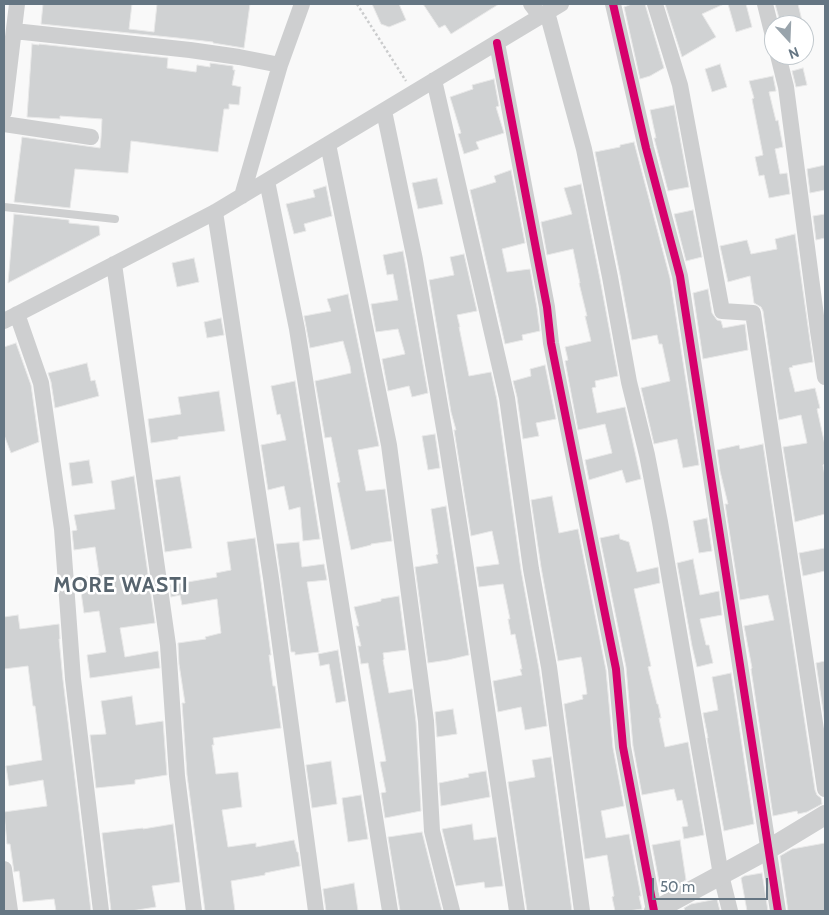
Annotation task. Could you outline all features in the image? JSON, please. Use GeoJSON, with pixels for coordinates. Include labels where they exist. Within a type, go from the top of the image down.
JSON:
{"type":"FeatureCollection","features":[{"type":"Feature","properties":{"kind":"street"},"geometry":{"type":"LineString","coordinates":[[4,112],[17,4]]}},
{"type":"Feature","properties":{"kind":"street"},"geometry":{"type":"LineString","coordinates":[[242,196],[280,65],[302,4]]}},
{"type":"Feature","properties":{"kind":"street"},"geometry":{"type":"LineString","coordinates":[[613,4],[646,148],[680,276],[778,911]]}},
{"type":"Feature","properties":{"kind":"street"},"geometry":{"type":"LineString","coordinates":[[655,4],[680,85],[722,311],[753,313],[825,790]]}},
{"type":"Feature","properties":{"kind":"street"},"geometry":{"type":"LineString","coordinates":[[101,911],[73,678],[62,529],[41,384],[11,318],[215,212],[496,43],[545,9],[584,150],[610,276],[629,382],[647,455],[662,531],[721,875],[730,911]]}},
{"type":"Feature","properties":{"kind":"street"},"geometry":{"type":"LineString","coordinates":[[14,31],[190,50],[280,65]]}},
{"type":"Feature","properties":{"kind":"street"},"geometry":{"type":"LineString","coordinates":[[496,43],[547,307],[553,353],[616,669],[623,748],[654,911],[824,819]]}},
{"type":"Feature","properties":{"kind":"street"},"geometry":{"type":"LineString","coordinates":[[780,65],[786,87],[825,377]]}},
{"type":"Feature","properties":{"kind":"street"},"geometry":{"type":"LineString","coordinates":[[434,80],[507,398],[531,569],[550,667],[582,911]]}},
{"type":"Feature","properties":{"kind":"street"},"geometry":{"type":"LineString","coordinates":[[384,111],[415,260],[446,440],[517,911]]}},
{"type":"Feature","properties":{"kind":"street"},"geometry":{"type":"LineString","coordinates":[[4,124],[91,136]]}},
{"type":"Feature","properties":{"kind":"street"},"geometry":{"type":"LineString","coordinates":[[328,144],[389,445],[426,721],[432,831],[452,911]]}},
{"type":"Feature","properties":{"kind":"street"},"geometry":{"type":"LineString","coordinates":[[267,181],[297,329],[390,911]]}},
{"type":"Feature","properties":{"kind":"street"},"geometry":{"type":"LineString","coordinates":[[215,212],[272,588],[316,911]]}},
{"type":"Feature","properties":{"kind":"street"},"geometry":{"type":"LineString","coordinates":[[114,264],[168,645],[177,776],[194,911]]}},
{"type":"Feature","properties":{"kind":"street"},"geometry":{"type":"LineString","coordinates":[[4,869],[10,911]]}},
{"type":"Feature","properties":{"kind":"lane"},"geometry":{"type":"LineString","coordinates":[[4,207],[115,219]]}},
{"type":"Feature","properties":{"kind":"path"},"geometry":{"type":"LineString","coordinates":[[357,4],[414,93]]}},
{"type":"Feature","properties":{"kind":"building"},"geometry":{"type":"Polygon","coordinates":[[[43,4],[132,4],[129,29],[154,32],[157,4],[250,4],[244,48],[213,42],[41,24],[43,4]]]}},
{"type":"Feature","properties":{"kind":"building"},"geometry":{"type":"Polygon","coordinates":[[[372,4],[399,4],[406,20],[389,27],[381,24],[372,4]]]}},
{"type":"Feature","properties":{"kind":"building"},"geometry":{"type":"Polygon","coordinates":[[[423,4],[499,4],[451,34],[445,25],[439,28],[423,4]]]}},
{"type":"Feature","properties":{"kind":"building"},"geometry":{"type":"Polygon","coordinates":[[[632,4],[645,4],[664,68],[640,79],[624,7],[632,4]]]}},
{"type":"Feature","properties":{"kind":"building"},"geometry":{"type":"Polygon","coordinates":[[[665,4],[724,4],[702,14],[716,37],[682,57],[665,4]]]}},
{"type":"Feature","properties":{"kind":"building"},"geometry":{"type":"Polygon","coordinates":[[[728,4],[746,4],[752,27],[736,32],[728,4]]]}},
{"type":"Feature","properties":{"kind":"building"},"geometry":{"type":"Polygon","coordinates":[[[775,4],[798,4],[801,15],[778,15],[775,4]]]}},
{"type":"Feature","properties":{"kind":"building"},"geometry":{"type":"Polygon","coordinates":[[[32,44],[168,58],[167,68],[196,72],[197,65],[210,67],[210,63],[233,66],[233,70],[235,70],[232,85],[241,87],[239,105],[229,104],[229,109],[224,109],[218,152],[131,141],[128,173],[75,169],[70,208],[14,202],[22,137],[100,148],[102,119],[60,116],[60,119],[27,117],[32,44]]]}},
{"type":"Feature","properties":{"kind":"building"},"geometry":{"type":"Polygon","coordinates":[[[720,64],[727,87],[712,92],[705,69],[720,64]]]}},
{"type":"Feature","properties":{"kind":"building"},"geometry":{"type":"Polygon","coordinates":[[[803,68],[807,85],[796,87],[792,71],[803,68]]]}},
{"type":"Feature","properties":{"kind":"building"},"geometry":{"type":"Polygon","coordinates":[[[773,76],[776,91],[769,92],[776,121],[778,120],[783,147],[775,149],[780,174],[787,173],[790,194],[769,198],[764,175],[759,176],[755,157],[763,155],[752,99],[754,98],[749,81],[773,76]]]}},
{"type":"Feature","properties":{"kind":"building"},"geometry":{"type":"Polygon","coordinates":[[[494,79],[499,106],[496,107],[504,133],[476,142],[479,149],[464,154],[458,134],[461,133],[450,97],[473,89],[472,85],[494,79]]]}},
{"type":"Feature","properties":{"kind":"building"},"geometry":{"type":"Polygon","coordinates":[[[674,105],[689,187],[668,191],[654,138],[656,138],[650,110],[674,105]]]}},
{"type":"Feature","properties":{"kind":"building"},"geometry":{"type":"Polygon","coordinates":[[[634,142],[670,278],[699,465],[683,468],[677,439],[654,444],[641,388],[670,381],[662,344],[659,344],[657,335],[632,340],[595,152],[634,142]]]}},
{"type":"Feature","properties":{"kind":"building"},"geometry":{"type":"Polygon","coordinates":[[[825,165],[825,190],[810,193],[807,169],[825,165]]]}},
{"type":"Feature","properties":{"kind":"building"},"geometry":{"type":"Polygon","coordinates":[[[511,170],[525,243],[502,249],[507,272],[530,269],[540,331],[522,335],[523,340],[505,344],[470,190],[496,182],[494,176],[511,170]]]}},
{"type":"Feature","properties":{"kind":"building"},"geometry":{"type":"Polygon","coordinates":[[[437,178],[443,204],[418,209],[412,183],[437,178]]]}},
{"type":"Feature","properties":{"kind":"building"},"geometry":{"type":"Polygon","coordinates":[[[581,184],[618,376],[595,381],[596,387],[592,388],[597,413],[625,407],[641,479],[626,483],[622,470],[589,480],[585,460],[612,453],[605,424],[578,430],[565,361],[568,360],[565,347],[591,341],[585,316],[587,316],[573,249],[547,255],[541,222],[572,214],[564,188],[581,184]]]}},
{"type":"Feature","properties":{"kind":"building"},"geometry":{"type":"Polygon","coordinates":[[[326,186],[332,216],[304,224],[306,231],[294,234],[286,204],[315,197],[313,190],[326,186]]]}},
{"type":"Feature","properties":{"kind":"building"},"geometry":{"type":"Polygon","coordinates":[[[693,210],[702,257],[686,261],[674,214],[693,210]]]}},
{"type":"Feature","properties":{"kind":"building"},"geometry":{"type":"Polygon","coordinates":[[[14,214],[69,220],[69,223],[99,226],[100,235],[8,283],[14,214]]]}},
{"type":"Feature","properties":{"kind":"building"},"geometry":{"type":"Polygon","coordinates":[[[825,214],[825,238],[816,240],[813,216],[825,214]]]}},
{"type":"Feature","properties":{"kind":"building"},"geometry":{"type":"Polygon","coordinates":[[[795,234],[813,362],[789,368],[795,392],[815,388],[820,408],[817,409],[825,445],[825,464],[823,465],[825,476],[825,514],[795,522],[783,447],[807,443],[801,415],[779,420],[763,311],[761,307],[754,303],[750,276],[728,282],[720,246],[747,240],[751,254],[777,249],[775,239],[795,234]]]}},
{"type":"Feature","properties":{"kind":"building"},"geometry":{"type":"Polygon","coordinates":[[[403,251],[428,393],[412,397],[409,386],[388,391],[382,359],[405,354],[398,329],[376,332],[371,304],[398,300],[393,274],[387,275],[383,255],[403,251]]]}},
{"type":"Feature","properties":{"kind":"building"},"geometry":{"type":"Polygon","coordinates":[[[464,254],[477,311],[457,315],[459,327],[469,376],[491,372],[497,400],[521,570],[547,726],[525,730],[521,707],[498,712],[493,681],[522,675],[520,669],[522,669],[515,634],[511,635],[503,584],[479,587],[476,567],[499,564],[492,531],[471,536],[454,430],[456,430],[451,412],[429,280],[454,275],[450,257],[464,254]]]}},
{"type":"Feature","properties":{"kind":"building"},"geometry":{"type":"Polygon","coordinates":[[[194,258],[199,282],[177,287],[172,263],[194,258]]]}},
{"type":"Feature","properties":{"kind":"building"},"geometry":{"type":"Polygon","coordinates":[[[708,289],[712,313],[717,320],[721,321],[723,328],[745,324],[748,350],[703,359],[693,293],[708,289]]]}},
{"type":"Feature","properties":{"kind":"building"},"geometry":{"type":"Polygon","coordinates":[[[348,294],[379,446],[358,450],[366,491],[385,489],[392,541],[371,544],[351,550],[337,483],[340,482],[331,437],[325,438],[315,381],[351,373],[350,366],[343,341],[310,348],[304,316],[331,311],[327,299],[348,294]]]}},
{"type":"Feature","properties":{"kind":"building"},"geometry":{"type":"Polygon","coordinates":[[[221,318],[224,335],[207,338],[204,322],[221,318]]]}},
{"type":"Feature","properties":{"kind":"building"},"geometry":{"type":"Polygon","coordinates":[[[16,343],[31,385],[39,442],[11,453],[4,435],[4,347],[16,343]]]}},
{"type":"Feature","properties":{"kind":"building"},"geometry":{"type":"Polygon","coordinates":[[[87,363],[91,381],[95,380],[99,396],[55,408],[48,373],[87,363]]]}},
{"type":"Feature","properties":{"kind":"building"},"geometry":{"type":"Polygon","coordinates":[[[545,365],[556,419],[536,423],[539,436],[523,439],[513,381],[531,376],[530,369],[545,365]]]}},
{"type":"Feature","properties":{"kind":"building"},"geometry":{"type":"Polygon","coordinates":[[[295,381],[320,539],[303,541],[300,507],[289,510],[284,486],[268,490],[261,445],[286,440],[280,414],[277,415],[271,386],[295,381]]]}},
{"type":"Feature","properties":{"kind":"building"},"geometry":{"type":"Polygon","coordinates":[[[219,391],[225,431],[178,437],[178,439],[151,443],[148,419],[181,414],[178,397],[219,391]]]}},
{"type":"Feature","properties":{"kind":"building"},"geometry":{"type":"Polygon","coordinates":[[[435,434],[440,468],[428,470],[422,436],[435,434]]]}},
{"type":"Feature","properties":{"kind":"building"},"geometry":{"type":"Polygon","coordinates":[[[763,444],[815,790],[821,798],[822,804],[807,812],[798,814],[797,811],[773,816],[752,668],[744,626],[774,620],[768,595],[740,600],[725,504],[728,504],[717,450],[739,445],[740,449],[763,444]]]}},
{"type":"Feature","properties":{"kind":"building"},"geometry":{"type":"Polygon","coordinates":[[[89,460],[93,483],[72,486],[69,463],[89,460]]]}},
{"type":"Feature","properties":{"kind":"building"},"geometry":{"type":"Polygon","coordinates":[[[134,476],[155,623],[120,628],[125,657],[158,651],[160,668],[90,678],[87,655],[106,652],[99,611],[84,613],[79,578],[99,574],[95,547],[74,550],[72,531],[77,530],[74,515],[115,509],[111,481],[134,476]]]}},
{"type":"Feature","properties":{"kind":"building"},"geometry":{"type":"Polygon","coordinates":[[[180,476],[192,548],[165,552],[155,480],[180,476]]]}},
{"type":"Feature","properties":{"kind":"building"},"geometry":{"type":"Polygon","coordinates":[[[552,496],[559,533],[578,529],[606,670],[613,748],[624,806],[601,811],[606,838],[629,834],[642,909],[615,911],[607,855],[585,859],[564,704],[583,699],[582,695],[587,694],[583,667],[581,657],[558,661],[531,500],[552,496]]]}},
{"type":"Feature","properties":{"kind":"building"},"geometry":{"type":"Polygon","coordinates":[[[446,506],[469,655],[428,663],[415,567],[438,563],[431,509],[446,506]]]}},
{"type":"Feature","properties":{"kind":"building"},"geometry":{"type":"Polygon","coordinates":[[[707,518],[712,551],[699,553],[693,521],[707,518]]]}},
{"type":"Feature","properties":{"kind":"building"},"geometry":{"type":"Polygon","coordinates":[[[619,534],[620,539],[629,542],[637,572],[658,567],[660,583],[634,589],[651,666],[648,667],[661,718],[659,718],[665,747],[688,742],[704,835],[684,839],[682,827],[688,826],[682,800],[677,801],[674,789],[642,795],[633,746],[626,667],[600,538],[619,534]]]}},
{"type":"Feature","properties":{"kind":"building"},"geometry":{"type":"Polygon","coordinates":[[[255,538],[271,655],[269,655],[273,686],[275,686],[281,728],[213,738],[214,745],[212,745],[216,774],[238,772],[242,807],[222,810],[228,847],[256,843],[256,847],[294,840],[300,866],[231,881],[235,911],[205,911],[187,775],[182,703],[185,703],[178,643],[206,639],[205,637],[221,633],[217,599],[182,605],[180,595],[171,597],[170,585],[217,577],[216,573],[231,570],[227,542],[255,538]]]}},
{"type":"Feature","properties":{"kind":"building"},"geometry":{"type":"Polygon","coordinates":[[[299,542],[302,567],[324,564],[327,580],[307,582],[319,652],[295,655],[295,652],[291,652],[276,544],[299,542]]]}},
{"type":"Feature","properties":{"kind":"building"},"geometry":{"type":"Polygon","coordinates":[[[825,548],[825,571],[803,576],[799,553],[825,548]]]}},
{"type":"Feature","properties":{"kind":"building"},"geometry":{"type":"Polygon","coordinates":[[[693,559],[700,595],[719,591],[722,615],[700,619],[706,645],[709,645],[713,663],[697,667],[677,563],[693,559]]]}},
{"type":"Feature","properties":{"kind":"building"},"geometry":{"type":"Polygon","coordinates":[[[399,596],[406,650],[383,653],[383,660],[389,693],[412,689],[416,722],[421,811],[385,818],[381,793],[386,792],[380,762],[386,761],[368,663],[361,664],[358,646],[361,646],[356,626],[359,626],[354,607],[399,596]]]}},
{"type":"Feature","properties":{"kind":"building"},"geometry":{"type":"Polygon","coordinates":[[[18,615],[20,629],[59,624],[63,680],[91,911],[56,911],[54,899],[23,902],[19,871],[14,872],[10,844],[7,844],[4,812],[47,806],[43,780],[9,786],[6,766],[42,760],[28,666],[4,669],[4,617],[18,615]]]}},
{"type":"Feature","properties":{"kind":"building"},"geometry":{"type":"Polygon","coordinates":[[[338,650],[346,701],[336,703],[329,664],[320,666],[318,654],[338,650]]]}},
{"type":"Feature","properties":{"kind":"building"},"geometry":{"type":"Polygon","coordinates":[[[825,661],[825,724],[816,663],[825,661]]]}},
{"type":"Feature","properties":{"kind":"building"},"geometry":{"type":"Polygon","coordinates":[[[731,673],[754,824],[724,831],[703,713],[718,710],[712,677],[731,673]]]}},
{"type":"Feature","properties":{"kind":"building"},"geometry":{"type":"Polygon","coordinates":[[[132,696],[136,725],[163,721],[167,775],[135,780],[135,784],[96,788],[90,735],[106,734],[101,701],[132,696]]]}},
{"type":"Feature","properties":{"kind":"building"},"geometry":{"type":"Polygon","coordinates":[[[453,709],[457,734],[437,737],[435,712],[453,709]]]}},
{"type":"Feature","properties":{"kind":"building"},"geometry":{"type":"Polygon","coordinates":[[[551,757],[572,911],[527,911],[508,782],[535,777],[532,760],[551,757]]]}},
{"type":"Feature","properties":{"kind":"building"},"geometry":{"type":"Polygon","coordinates":[[[331,761],[337,804],[312,808],[306,765],[331,761]]]}},
{"type":"Feature","properties":{"kind":"building"},"geometry":{"type":"Polygon","coordinates":[[[486,771],[490,797],[441,806],[439,783],[469,777],[468,774],[486,771]]]}},
{"type":"Feature","properties":{"kind":"building"},"geometry":{"type":"Polygon","coordinates":[[[361,795],[368,839],[348,842],[342,798],[361,795]]]}},
{"type":"Feature","properties":{"kind":"building"},"geometry":{"type":"Polygon","coordinates":[[[173,824],[180,882],[152,886],[156,907],[131,911],[111,911],[102,833],[173,824]]]}},
{"type":"Feature","properties":{"kind":"building"},"geometry":{"type":"Polygon","coordinates":[[[472,824],[474,840],[496,837],[503,886],[485,888],[484,882],[456,886],[442,829],[472,824]]]}},
{"type":"Feature","properties":{"kind":"building"},"geometry":{"type":"Polygon","coordinates":[[[422,832],[442,911],[400,911],[388,837],[422,832]]]}},
{"type":"Feature","properties":{"kind":"building"},"geometry":{"type":"Polygon","coordinates":[[[680,840],[686,880],[665,892],[661,892],[652,845],[680,840]]]}},
{"type":"Feature","properties":{"kind":"building"},"geometry":{"type":"Polygon","coordinates":[[[825,843],[825,911],[788,911],[780,856],[792,849],[825,843]]]}},
{"type":"Feature","properties":{"kind":"building"},"geometry":{"type":"Polygon","coordinates":[[[762,873],[768,911],[747,911],[741,878],[762,873]]]}},
{"type":"Feature","properties":{"kind":"building"},"geometry":{"type":"Polygon","coordinates":[[[354,883],[358,911],[326,911],[323,889],[354,883]]]}},
{"type":"Feature","properties":{"kind":"building"},"geometry":{"type":"Polygon","coordinates":[[[717,899],[720,911],[685,911],[684,908],[691,904],[717,899]]]}},
{"type":"Feature","properties":{"kind":"cycle path"},"geometry":{"type":"LineString","coordinates":[[613,4],[646,148],[680,276],[778,911]]}},
{"type":"Feature","properties":{"kind":"cycle path"},"geometry":{"type":"LineString","coordinates":[[497,43],[547,307],[551,343],[616,669],[623,747],[654,911]]}},
{"type":"Feature","properties":{"kind":"district","name":"MORE WASTI"},"geometry":{"type":"Point","coordinates":[121,586]}}]}
